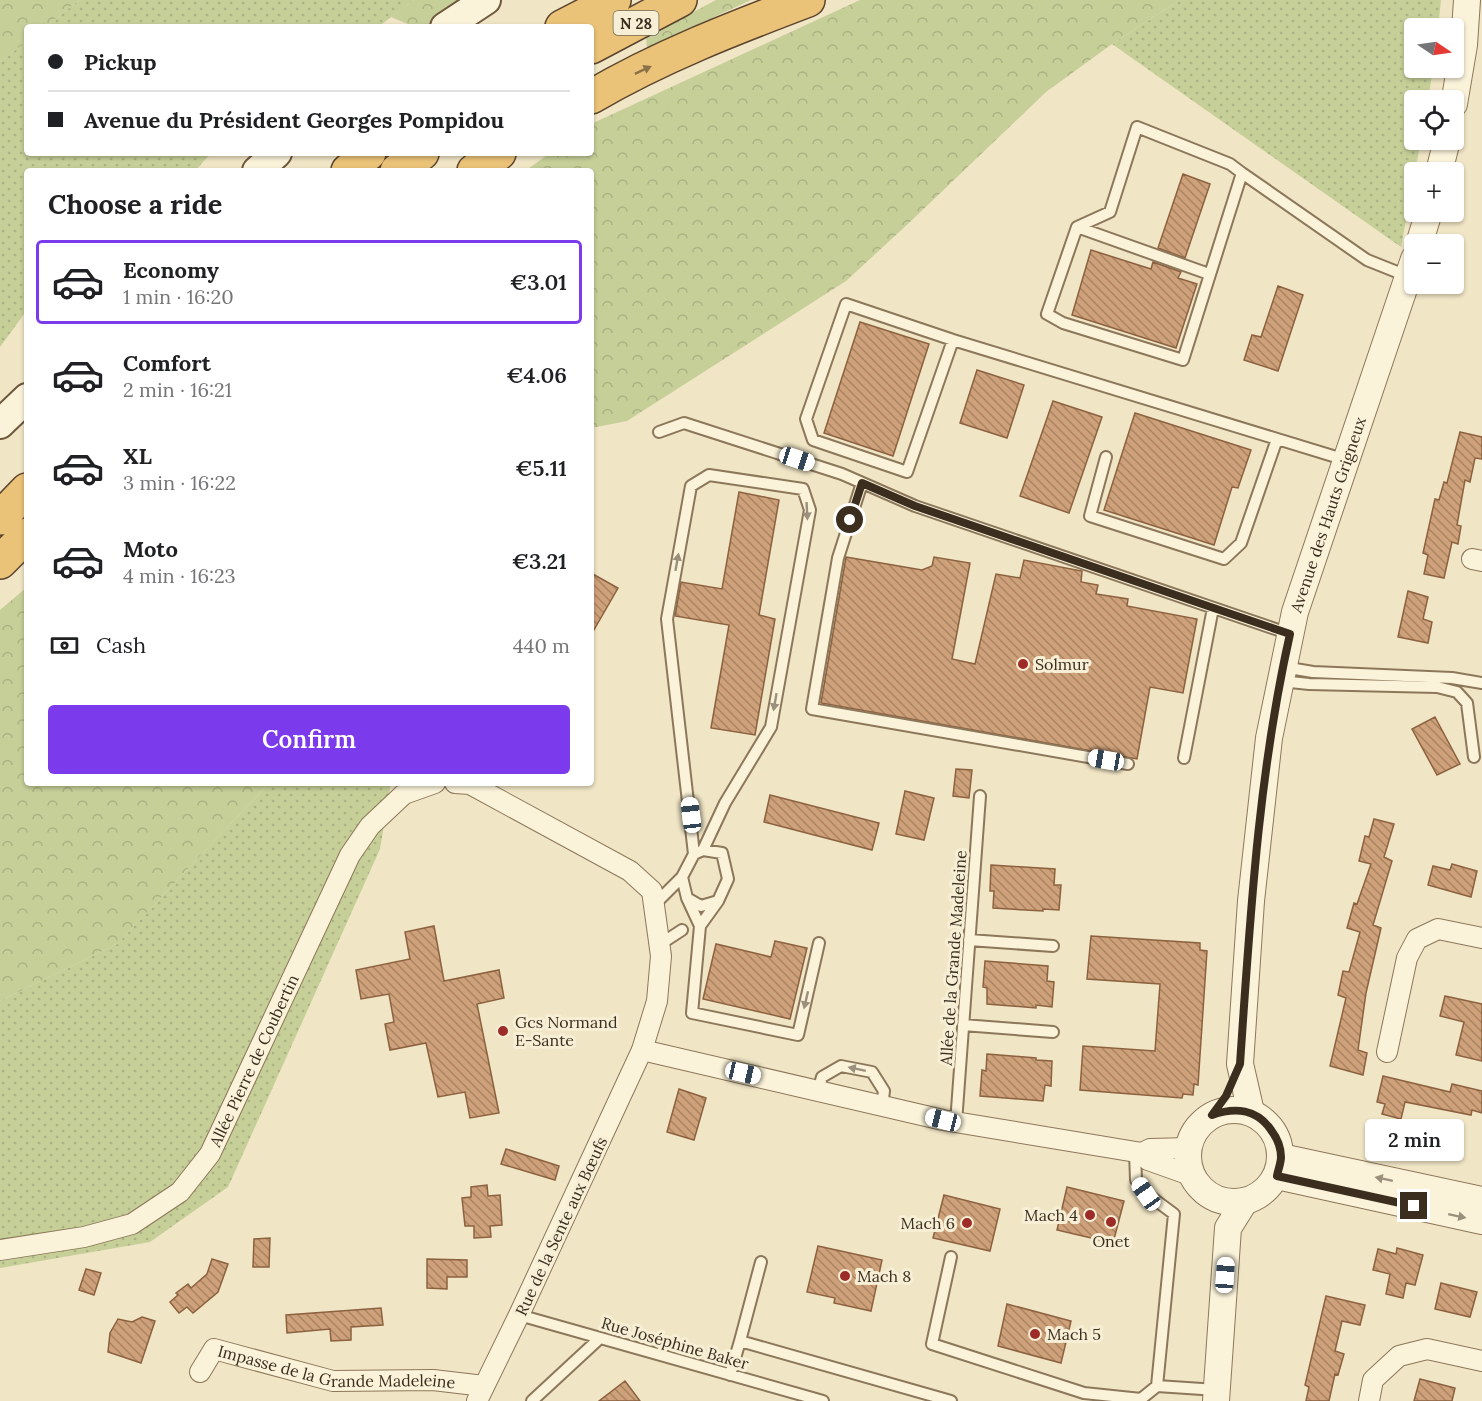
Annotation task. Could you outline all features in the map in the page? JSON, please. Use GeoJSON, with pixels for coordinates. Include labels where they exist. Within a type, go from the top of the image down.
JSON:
{"type":"FeatureCollection","features":[{"type":"Feature","properties":{"kind":"highway","name":"N 28"},"geometry":{"type":"LineString","coordinates":[[568,24],[614,0]]}},
{"type":"Feature","properties":{"kind":"highway","name":"N 28"},"geometry":{"type":"LineString","coordinates":[[594,45],[680,0]]}},
{"type":"Feature","properties":{"kind":"highway"},"geometry":{"type":"LineString","coordinates":[[594,96],[620,80],[729,30],[808,0]]}},
{"type":"Feature","properties":{"kind":"highway"},"geometry":{"type":"LineString","coordinates":[[352,168],[366,156]]}},
{"type":"Feature","properties":{"kind":"highway"},"geometry":{"type":"LineString","coordinates":[[401,168],[418,156]]}},
{"type":"Feature","properties":{"kind":"highway"},"geometry":{"type":"LineString","coordinates":[[478,168],[496,156]]}},
{"type":"Feature","properties":{"kind":"highway"},"geometry":{"type":"LineString","coordinates":[[0,518],[24,493]]}},
{"type":"Feature","properties":{"kind":"highway"},"geometry":{"type":"LineString","coordinates":[[0,562],[24,539]]}},
{"type":"Feature","properties":{"kind":"main road"},"geometry":{"type":"LineString","coordinates":[[450,24],[486,0]]}},
{"type":"Feature","properties":{"kind":"main road"},"geometry":{"type":"LineString","coordinates":[[260,168],[274,156]]}},
{"type":"Feature","properties":{"kind":"main road"},"geometry":{"type":"LineString","coordinates":[[0,424],[24,401]]}},
{"type":"Feature","properties":{"kind":"street"},"geometry":{"type":"LineString","coordinates":[[1456,90],[1464,45],[1467,0]]}},
{"type":"Feature","properties":{"kind":"street","name":"Avenue des Hauts Grigneux"},"geometry":{"type":"LineString","coordinates":[[1251,1112],[1240,1064],[1257,839],[1269,738],[1295,612],[1404,290]]}},
{"type":"Feature","properties":{"kind":"street","name":"Allée Pierre de Coubertin"},"geometry":{"type":"LineString","coordinates":[[0,1250],[84,1238],[132,1224],[180,1192],[210,1154],[350,855],[370,826],[404,794],[427,786]]}},
{"type":"Feature","properties":{"kind":"street"},"geometry":{"type":"LineString","coordinates":[[474,786],[630,871],[652,891],[654,905]]}},
{"type":"Feature","properties":{"kind":"street","name":"Rue de la Sente aux Bœufs"},"geometry":{"type":"LineString","coordinates":[[480,1394],[642,1050],[657,1001],[661,956],[654,905]]}},
{"type":"Feature","properties":{"kind":"street"},"geometry":{"type":"LineString","coordinates":[[1388,1052],[1407,958],[1417,939],[1438,929],[1482,938]]}},
{"type":"Feature","properties":{"kind":"street"},"geometry":{"type":"LineString","coordinates":[[642,1050],[956,1123],[1138,1153],[1148,1160],[1193,1176]]}},
{"type":"Feature","properties":{"kind":"street","name":"Avenue des Hauts Grigneux"},"geometry":{"type":"LineString","coordinates":[[1212,1115],[1226,1096],[1240,1064]]}},
{"type":"Feature","properties":{"kind":"street"},"geometry":{"type":"LineString","coordinates":[[1228,1110],[1251,1112],[1265,1121],[1278,1140],[1279,1166],[1259,1194],[1245,1201],[1229,1202],[1214,1197],[1203,1189],[1193,1176],[1189,1164],[1189,1148],[1193,1134],[1203,1121],[1212,1115],[1228,1110]]}},
{"type":"Feature","properties":{"kind":"street"},"geometry":{"type":"LineString","coordinates":[[1138,1153],[1150,1149],[1189,1148]]}},
{"type":"Feature","properties":{"kind":"street"},"geometry":{"type":"LineString","coordinates":[[1279,1166],[1482,1200]]}},
{"type":"Feature","properties":{"kind":"street"},"geometry":{"type":"LineString","coordinates":[[1279,1166],[1482,1221]]}},
{"type":"Feature","properties":{"kind":"street"},"geometry":{"type":"LineString","coordinates":[[1214,1197],[1228,1228],[1217,1396]]}},
{"type":"Feature","properties":{"kind":"street"},"geometry":{"type":"LineString","coordinates":[[1228,1228],[1245,1201]]}},
{"type":"Feature","properties":{"kind":"street","name":"Impasse de la Grande Madeleine"},"geometry":{"type":"LineString","coordinates":[[200,1372],[214,1349],[333,1381],[433,1380],[480,1394]]}},
{"type":"Feature","properties":{"kind":"street"},"geometry":{"type":"LineString","coordinates":[[1369,1401],[1373,1380],[1399,1356],[1427,1349],[1482,1361]]}},
{"type":"Feature","properties":{"kind":"lane"},"geometry":{"type":"LineString","coordinates":[[1242,173],[1183,360],[1063,323],[1047,314],[1077,227],[1110,212],[1137,127],[1230,164],[1367,260],[1397,272],[1404,270]]}},
{"type":"Feature","properties":{"kind":"lane"},"geometry":{"type":"LineString","coordinates":[[1077,227],[1209,274]]}},
{"type":"Feature","properties":{"kind":"lane"},"geometry":{"type":"LineString","coordinates":[[952,340],[908,472],[813,440],[806,419],[846,304],[952,340],[1346,460]]}},
{"type":"Feature","properties":{"kind":"lane"},"geometry":{"type":"LineString","coordinates":[[659,432],[684,423],[842,474],[915,506],[1290,634]]}},
{"type":"Feature","properties":{"kind":"lane"},"geometry":{"type":"LineString","coordinates":[[1106,457],[1090,516],[1224,559],[1241,543],[1277,439]]}},
{"type":"Feature","properties":{"kind":"lane"},"geometry":{"type":"LineString","coordinates":[[654,905],[682,877],[699,852],[725,803],[771,727],[810,510],[803,489],[709,475],[691,486],[667,619],[699,852]]}},
{"type":"Feature","properties":{"kind":"lane"},"geometry":{"type":"LineString","coordinates":[[862,483],[838,558],[812,709],[1128,764]]}},
{"type":"Feature","properties":{"kind":"lane"},"geometry":{"type":"LineString","coordinates":[[1184,758],[1213,608]]}},
{"type":"Feature","properties":{"kind":"lane"},"geometry":{"type":"LineString","coordinates":[[1282,674],[1312,672],[1452,678],[1482,683]]}},
{"type":"Feature","properties":{"kind":"lane"},"geometry":{"type":"LineString","coordinates":[[1282,674],[1310,684],[1437,687],[1457,692],[1467,704],[1474,757]]}},
{"type":"Feature","properties":{"kind":"lane","name":"Allée de la Grande Madeleine"},"geometry":{"type":"LineString","coordinates":[[956,1123],[980,796]]}},
{"type":"Feature","properties":{"kind":"lane"},"geometry":{"type":"LineString","coordinates":[[699,852],[722,853],[728,879],[718,901],[700,926]]}},
{"type":"Feature","properties":{"kind":"lane"},"geometry":{"type":"LineString","coordinates":[[682,877],[687,898],[700,926],[692,1013],[798,1035],[819,943]]}},
{"type":"Feature","properties":{"kind":"lane"},"geometry":{"type":"LineString","coordinates":[[687,898],[701,906],[718,901]]}},
{"type":"Feature","properties":{"kind":"lane"},"geometry":{"type":"LineString","coordinates":[[659,945],[682,930]]}},
{"type":"Feature","properties":{"kind":"lane"},"geometry":{"type":"LineString","coordinates":[[969,940],[1053,946]]}},
{"type":"Feature","properties":{"kind":"lane"},"geometry":{"type":"LineString","coordinates":[[963,1025],[1053,1032]]}},
{"type":"Feature","properties":{"kind":"lane"},"geometry":{"type":"LineString","coordinates":[[818,1091],[822,1077],[841,1066],[872,1072],[884,1091],[882,1106]]}},
{"type":"Feature","properties":{"kind":"lane"},"geometry":{"type":"LineString","coordinates":[[951,1257],[932,1344],[1084,1393],[1141,1399],[1157,1386],[1174,1214],[1146,1194],[1136,1180],[1138,1153]]}},
{"type":"Feature","properties":{"kind":"lane"},"geometry":{"type":"LineString","coordinates":[[730,1375],[761,1262]]}},
{"type":"Feature","properties":{"kind":"lane","name":"Rue Joséphine Baker"},"geometry":{"type":"LineString","coordinates":[[519,1315],[823,1401]]}},
{"type":"Feature","properties":{"kind":"lane"},"geometry":{"type":"LineString","coordinates":[[532,1401],[600,1338]]}},
{"type":"Feature","properties":{"kind":"lane"},"geometry":{"type":"LineString","coordinates":[[740,1341],[951,1401]]}},
{"type":"Feature","properties":{"kind":"lane"},"geometry":{"type":"LineString","coordinates":[[1157,1386],[1217,1396]]}},
{"type":"Feature","properties":{"kind":"green space"},"geometry":{"type":"Polygon","coordinates":[[[0,0],[79,0],[49,24],[24,24],[24,43],[0,62],[0,0]]]}},
{"type":"Feature","properties":{"kind":"green space"},"geometry":{"type":"Polygon","coordinates":[[[79,0],[414,0],[382,24],[49,24],[79,0]]]}},
{"type":"Feature","properties":{"kind":"green space"},"geometry":{"type":"Polygon","coordinates":[[[414,0],[470,0],[430,24],[408,24],[391,17],[414,0]]]}},
{"type":"Feature","properties":{"kind":"green space"},"geometry":{"type":"Polygon","coordinates":[[[716,0],[751,0],[647,48],[646,37],[716,0]]]}},
{"type":"Feature","properties":{"kind":"green space"},"geometry":{"type":"Polygon","coordinates":[[[860,0],[1180,0],[1112,44],[1046,92],[846,281],[627,421],[594,427],[594,168],[529,168],[546,156],[594,156],[594,123],[860,0]]]}},
{"type":"Feature","properties":{"kind":"green space"},"geometry":{"type":"Polygon","coordinates":[[[1180,0],[1441,0],[1439,18],[1404,18],[1404,78],[1431,78],[1430,90],[1404,90],[1404,150],[1419,150],[1417,162],[1404,162],[1406,222],[1401,247],[1112,44],[1180,0]]]}},
{"type":"Feature","properties":{"kind":"green space"},"geometry":{"type":"Polygon","coordinates":[[[24,43],[24,156],[208,156],[198,168],[24,168],[24,314],[0,347],[0,62],[24,43]]]}},
{"type":"Feature","properties":{"kind":"green space"},"geometry":{"type":"Polygon","coordinates":[[[24,590],[24,786],[266,786],[117,944],[0,1001],[0,610],[24,590]]]}},
{"type":"Feature","properties":{"kind":"green space"},"geometry":{"type":"Polygon","coordinates":[[[266,786],[390,786],[380,849],[228,1187],[150,1242],[0,1268],[0,1001],[117,944],[266,786]]]}},
{"type":"Feature","properties":{"kind":"building"},"geometry":{"type":"Polygon","coordinates":[[[1183,174],[1210,184],[1185,258],[1158,248],[1183,174]]]}},
{"type":"Feature","properties":{"kind":"building"},"geometry":{"type":"Polygon","coordinates":[[[1091,250],[1151,269],[1153,262],[1181,272],[1178,278],[1197,284],[1176,348],[1072,315],[1091,250]]]}},
{"type":"Feature","properties":{"kind":"building"},"geometry":{"type":"Polygon","coordinates":[[[1278,286],[1303,295],[1278,371],[1244,360],[1252,335],[1261,337],[1278,286]]]}},
{"type":"Feature","properties":{"kind":"building"},"geometry":{"type":"Polygon","coordinates":[[[860,322],[929,344],[893,456],[824,433],[860,322]]]}},
{"type":"Feature","properties":{"kind":"building"},"geometry":{"type":"Polygon","coordinates":[[[977,370],[1024,385],[1007,438],[960,423],[977,370]]]}},
{"type":"Feature","properties":{"kind":"building"},"geometry":{"type":"Polygon","coordinates":[[[1053,401],[1102,417],[1069,513],[1020,496],[1053,401]]]}},
{"type":"Feature","properties":{"kind":"building"},"geometry":{"type":"Polygon","coordinates":[[[1135,413],[1251,450],[1238,488],[1232,487],[1214,545],[1104,510],[1135,413]]]}},
{"type":"Feature","properties":{"kind":"building"},"geometry":{"type":"Polygon","coordinates":[[[1460,432],[1482,437],[1482,459],[1475,458],[1470,482],[1465,480],[1457,525],[1461,526],[1458,544],[1452,542],[1444,578],[1424,574],[1428,555],[1423,553],[1435,499],[1439,500],[1444,482],[1447,483],[1460,432]]]}},
{"type":"Feature","properties":{"kind":"building"},"geometry":{"type":"Polygon","coordinates":[[[739,492],[779,500],[759,615],[775,619],[755,735],[711,728],[729,625],[675,616],[681,582],[722,589],[739,492]]]}},
{"type":"Feature","properties":{"kind":"building"},"geometry":{"type":"Polygon","coordinates":[[[846,557],[922,570],[932,566],[934,557],[970,563],[952,659],[975,664],[996,574],[1020,578],[1024,560],[1082,571],[1081,582],[1098,585],[1096,594],[1128,599],[1127,606],[1197,619],[1183,693],[1150,687],[1137,759],[821,703],[846,557]]]}},
{"type":"Feature","properties":{"kind":"building"},"geometry":{"type":"Polygon","coordinates":[[[594,575],[618,588],[594,630],[594,575]]]}},
{"type":"Feature","properties":{"kind":"building"},"geometry":{"type":"Polygon","coordinates":[[[1408,591],[1428,597],[1423,619],[1432,622],[1428,643],[1398,637],[1408,591]]]}},
{"type":"Feature","properties":{"kind":"building"},"geometry":{"type":"Polygon","coordinates":[[[1435,717],[1460,764],[1437,775],[1412,729],[1435,717]]]}},
{"type":"Feature","properties":{"kind":"building"},"geometry":{"type":"Polygon","coordinates":[[[956,769],[972,770],[969,798],[953,796],[956,769]]]}},
{"type":"Feature","properties":{"kind":"building"},"geometry":{"type":"Polygon","coordinates":[[[905,791],[934,798],[924,840],[896,834],[905,791]]]}},
{"type":"Feature","properties":{"kind":"building"},"geometry":{"type":"Polygon","coordinates":[[[770,795],[879,823],[872,850],[764,822],[770,795]]]}},
{"type":"Feature","properties":{"kind":"building"},"geometry":{"type":"Polygon","coordinates":[[[1374,819],[1394,824],[1384,857],[1392,861],[1373,925],[1381,928],[1366,993],[1358,1050],[1367,1053],[1363,1075],[1330,1066],[1346,998],[1338,995],[1343,971],[1349,972],[1360,932],[1347,928],[1354,903],[1357,904],[1371,864],[1359,861],[1365,836],[1369,837],[1374,819]]]}},
{"type":"Feature","properties":{"kind":"building"},"geometry":{"type":"Polygon","coordinates":[[[1452,864],[1477,871],[1471,897],[1428,885],[1433,866],[1450,870],[1452,864]]]}},
{"type":"Feature","properties":{"kind":"building"},"geometry":{"type":"Polygon","coordinates":[[[991,865],[1055,869],[1054,885],[1061,885],[1059,910],[993,908],[994,891],[990,891],[991,865]]]}},
{"type":"Feature","properties":{"kind":"building"},"geometry":{"type":"Polygon","coordinates":[[[434,926],[444,981],[499,970],[504,998],[477,1004],[499,1113],[470,1118],[465,1092],[438,1097],[426,1043],[390,1050],[385,1024],[394,1022],[389,994],[361,999],[356,970],[410,959],[405,932],[434,926]]]}},
{"type":"Feature","properties":{"kind":"building"},"geometry":{"type":"Polygon","coordinates":[[[1091,936],[1200,943],[1200,950],[1207,951],[1198,1085],[1194,1084],[1193,1095],[1183,1094],[1182,1098],[1080,1090],[1083,1046],[1155,1051],[1160,984],[1087,979],[1091,936]]]}},
{"type":"Feature","properties":{"kind":"building"},"geometry":{"type":"Polygon","coordinates":[[[775,941],[807,948],[790,1019],[703,999],[716,944],[771,957],[775,941]]]}},
{"type":"Feature","properties":{"kind":"building"},"geometry":{"type":"Polygon","coordinates":[[[985,961],[1048,966],[1047,981],[1054,982],[1052,1007],[987,1004],[987,988],[983,987],[985,961]]]}},
{"type":"Feature","properties":{"kind":"building"},"geometry":{"type":"Polygon","coordinates":[[[1445,996],[1482,1004],[1482,1061],[1456,1055],[1464,1022],[1440,1016],[1445,996]]]}},
{"type":"Feature","properties":{"kind":"building"},"geometry":{"type":"Polygon","coordinates":[[[987,1054],[1052,1061],[1051,1086],[1045,1085],[1043,1101],[980,1096],[982,1070],[986,1071],[987,1054]]]}},
{"type":"Feature","properties":{"kind":"building"},"geometry":{"type":"Polygon","coordinates":[[[1383,1076],[1450,1092],[1452,1084],[1482,1091],[1482,1113],[1472,1110],[1471,1115],[1405,1102],[1401,1119],[1382,1114],[1385,1104],[1377,1102],[1383,1076]]]}},
{"type":"Feature","properties":{"kind":"building"},"geometry":{"type":"Polygon","coordinates":[[[679,1089],[706,1098],[694,1140],[667,1132],[679,1089]]]}},
{"type":"Feature","properties":{"kind":"building"},"geometry":{"type":"Polygon","coordinates":[[[506,1149],[559,1166],[555,1180],[501,1164],[506,1149]]]}},
{"type":"Feature","properties":{"kind":"building"},"geometry":{"type":"Polygon","coordinates":[[[487,1185],[488,1196],[500,1195],[502,1225],[490,1226],[491,1237],[474,1238],[474,1226],[465,1226],[462,1198],[471,1197],[471,1187],[487,1185]]]}},
{"type":"Feature","properties":{"kind":"building","name":"Mach 4"},"geometry":{"type":"Polygon","coordinates":[[[1067,1187],[1124,1201],[1113,1243],[1057,1230],[1067,1187]]]}},
{"type":"Feature","properties":{"kind":"building","name":"Mach 6"},"geometry":{"type":"Polygon","coordinates":[[[944,1195],[1000,1209],[990,1251],[933,1238],[944,1195]]]}},
{"type":"Feature","properties":{"kind":"building"},"geometry":{"type":"Polygon","coordinates":[[[270,1238],[269,1267],[253,1267],[254,1239],[270,1238]]]}},
{"type":"Feature","properties":{"kind":"building","name":"Mach 8"},"geometry":{"type":"Polygon","coordinates":[[[818,1246],[882,1260],[871,1311],[834,1303],[835,1298],[807,1292],[818,1246]]]}},
{"type":"Feature","properties":{"kind":"building"},"geometry":{"type":"Polygon","coordinates":[[[1397,1248],[1423,1255],[1415,1285],[1406,1283],[1403,1298],[1386,1294],[1390,1274],[1373,1270],[1378,1249],[1396,1254],[1397,1248]]]}},
{"type":"Feature","properties":{"kind":"building"},"geometry":{"type":"Polygon","coordinates":[[[212,1259],[228,1264],[218,1292],[193,1313],[187,1307],[179,1313],[170,1302],[178,1295],[176,1293],[188,1284],[191,1288],[207,1274],[212,1259]]]}},
{"type":"Feature","properties":{"kind":"building"},"geometry":{"type":"Polygon","coordinates":[[[427,1259],[467,1260],[467,1277],[447,1277],[447,1289],[427,1288],[427,1259]]]}},
{"type":"Feature","properties":{"kind":"building"},"geometry":{"type":"Polygon","coordinates":[[[86,1269],[101,1273],[94,1295],[79,1290],[86,1269]]]}},
{"type":"Feature","properties":{"kind":"building"},"geometry":{"type":"Polygon","coordinates":[[[1441,1283],[1477,1292],[1470,1317],[1435,1309],[1441,1283]]]}},
{"type":"Feature","properties":{"kind":"building"},"geometry":{"type":"Polygon","coordinates":[[[1326,1296],[1365,1305],[1360,1325],[1342,1321],[1335,1351],[1344,1354],[1338,1375],[1335,1374],[1329,1401],[1306,1401],[1309,1387],[1305,1385],[1326,1296]]]}},
{"type":"Feature","properties":{"kind":"building","name":"Mach 5"},"geometry":{"type":"Polygon","coordinates":[[[1007,1304],[1071,1321],[1061,1363],[998,1346],[1007,1304]]]}},
{"type":"Feature","properties":{"kind":"building"},"geometry":{"type":"Polygon","coordinates":[[[381,1308],[383,1325],[351,1327],[351,1340],[331,1341],[330,1329],[287,1333],[286,1315],[381,1308]]]}},
{"type":"Feature","properties":{"kind":"building"},"geometry":{"type":"Polygon","coordinates":[[[142,1317],[155,1321],[141,1363],[108,1352],[110,1333],[118,1319],[132,1322],[142,1317]]]}},
{"type":"Feature","properties":{"kind":"building"},"geometry":{"type":"Polygon","coordinates":[[[1420,1379],[1455,1388],[1452,1401],[1414,1401],[1420,1379]]]}},
{"type":"Feature","properties":{"kind":"building"},"geometry":{"type":"Polygon","coordinates":[[[625,1381],[640,1401],[599,1401],[625,1381]]]}},
{"type":"Feature","properties":{"kind":"place","name":"Solmur"},"geometry":{"type":"Point","coordinates":[1023,664]}},
{"type":"Feature","properties":{"kind":"place","name":"Gcs Normand E-Sante"},"geometry":{"type":"Point","coordinates":[503,1031]}},
{"type":"Feature","properties":{"kind":"place","name":"Mach 4"},"geometry":{"type":"Point","coordinates":[1090,1215]}},
{"type":"Feature","properties":{"kind":"place","name":"Onet"},"geometry":{"type":"Point","coordinates":[1111,1222]}},
{"type":"Feature","properties":{"kind":"place","name":"Mach 6"},"geometry":{"type":"Point","coordinates":[967,1223]}},
{"type":"Feature","properties":{"kind":"place","name":"Mach 8"},"geometry":{"type":"Point","coordinates":[845,1276]}},
{"type":"Feature","properties":{"kind":"place","name":"Mach 5"},"geometry":{"type":"Point","coordinates":[1035,1334]}},
{"type":"Feature","properties":{"kind":"route"},"geometry":{"type":"LineString","coordinates":[[850,520],[862,483],[915,506],[1290,634],[1269,738],[1257,839],[1240,1064],[1226,1096],[1212,1115],[1228,1110],[1251,1112],[1265,1121],[1278,1140],[1281,1157],[1277,1176],[1414,1206]]}}]}
